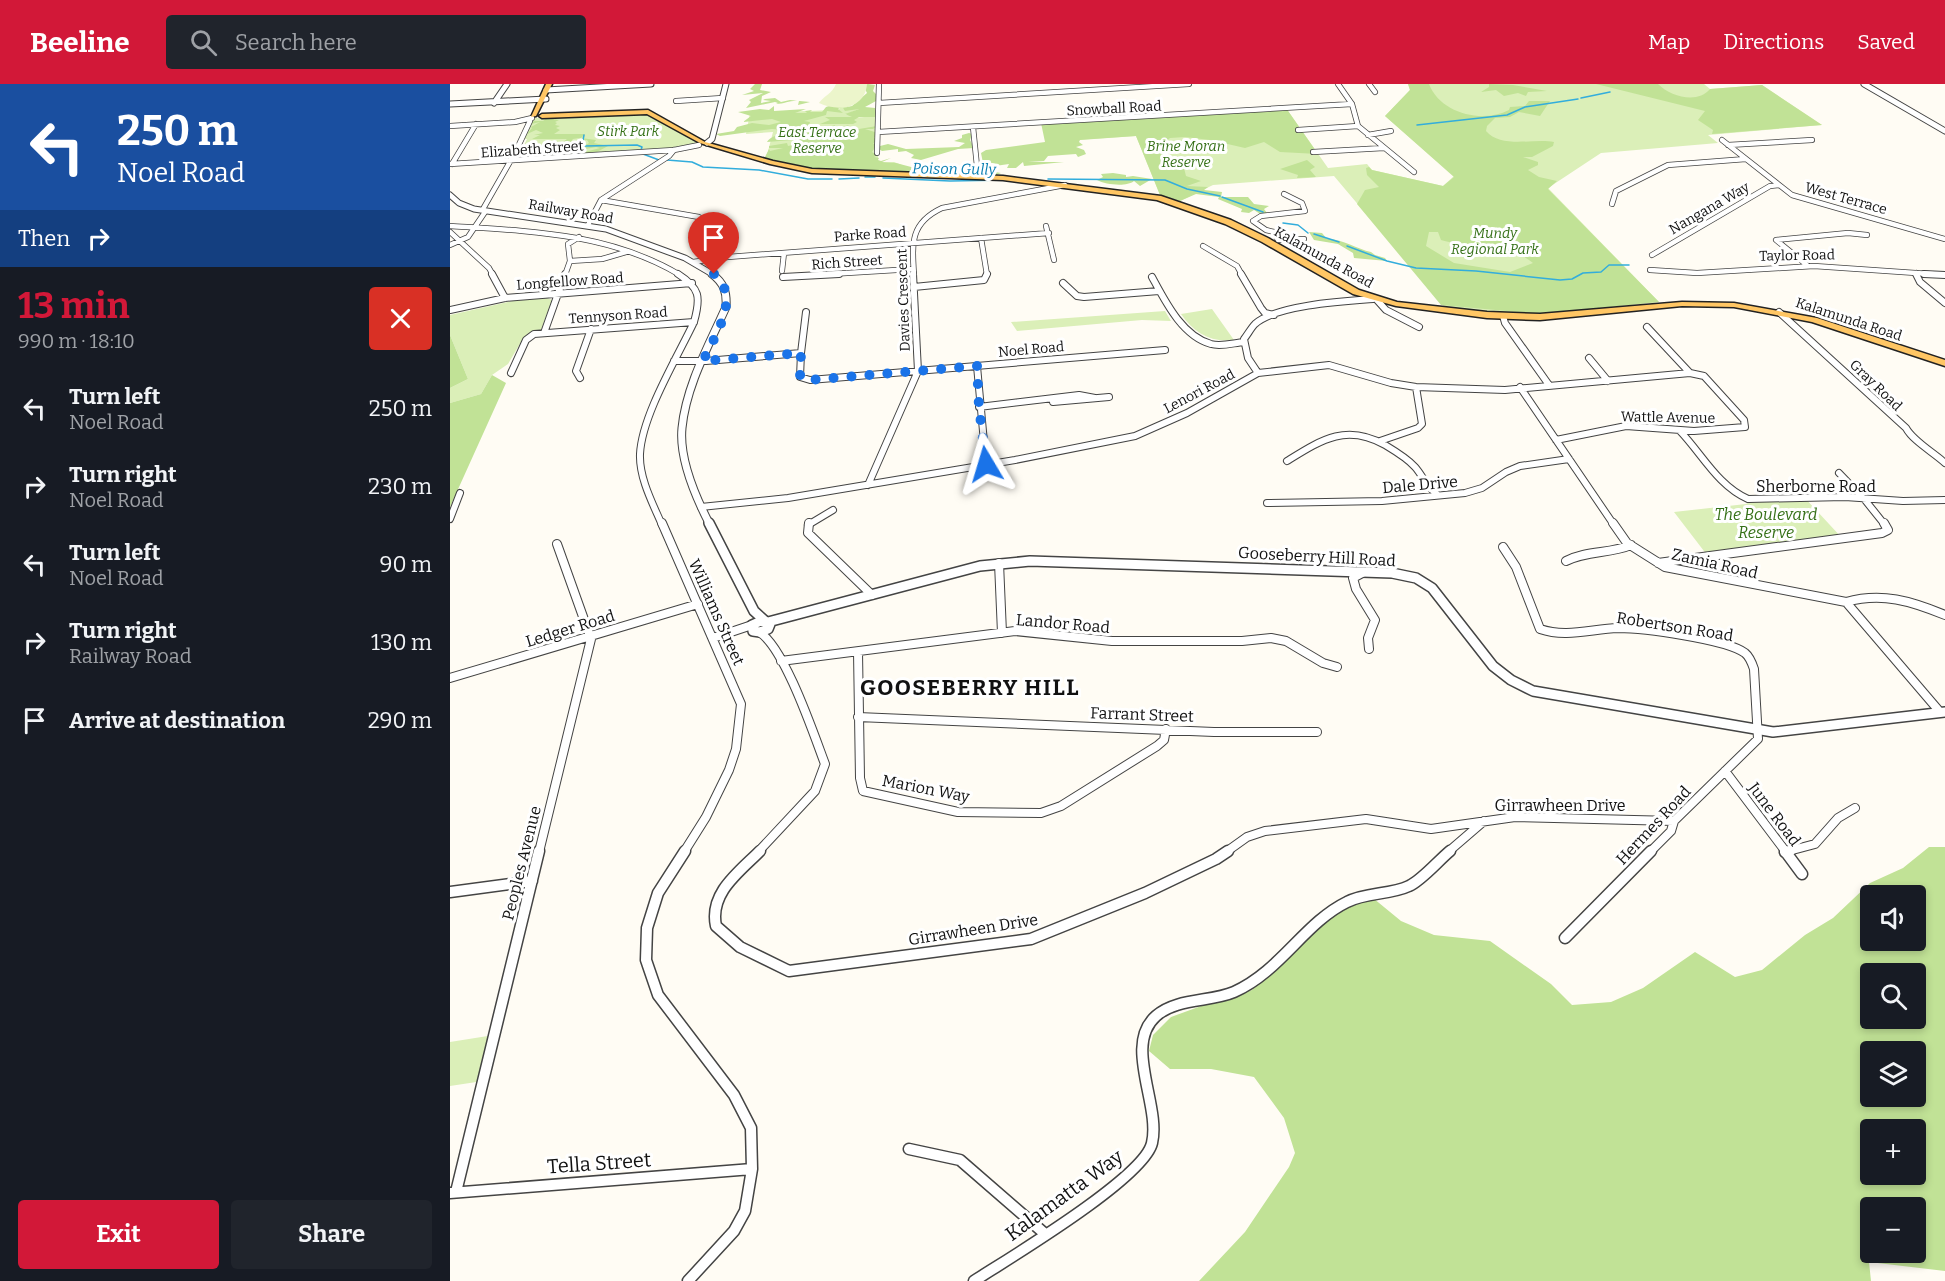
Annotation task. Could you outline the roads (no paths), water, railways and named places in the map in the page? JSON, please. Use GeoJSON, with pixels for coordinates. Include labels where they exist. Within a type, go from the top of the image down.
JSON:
{"type":"FeatureCollection","features":[{"type":"Feature","properties":{"kind":"main road"},"geometry":{"type":"LineString","coordinates":[[536,117],[550,87]]}},
{"type":"Feature","properties":{"kind":"main road","name":"Kalamunda Road"},"geometry":{"type":"LineString","coordinates":[[536,117],[651,113],[703,143],[786,167],[826,172],[978,177],[1065,185],[1167,200],[1217,217],[1254,234],[1356,292],[1375,299],[1412,306],[1503,316],[1555,316],[1690,303],[1734,305],[1779,312],[1945,363]]}},
{"type":"Feature","properties":{"kind":"street"},"geometry":{"type":"LineString","coordinates":[[497,101],[507,84]]}},
{"type":"Feature","properties":{"kind":"street"},"geometry":{"type":"LineString","coordinates":[[550,87],[564,89],[651,84]]}},
{"type":"Feature","properties":{"kind":"street"},"geometry":{"type":"LineString","coordinates":[[703,143],[723,98],[726,84]]}},
{"type":"Feature","properties":{"kind":"street"},"geometry":{"type":"LineString","coordinates":[[877,153],[879,84]]}},
{"type":"Feature","properties":{"kind":"street"},"geometry":{"type":"LineString","coordinates":[[879,103],[1189,84]]}},
{"type":"Feature","properties":{"kind":"street"},"geometry":{"type":"LineString","coordinates":[[1338,84],[1352,104],[1358,126],[1414,172]]}},
{"type":"Feature","properties":{"kind":"street"},"geometry":{"type":"LineString","coordinates":[[1369,84],[1375,92]]}},
{"type":"Feature","properties":{"kind":"street"},"geometry":{"type":"LineString","coordinates":[[1864,84],[1944,130]]}},
{"type":"Feature","properties":{"kind":"street"},"geometry":{"type":"LineString","coordinates":[[676,101],[723,98]]}},
{"type":"Feature","properties":{"kind":"street"},"geometry":{"type":"LineString","coordinates":[[450,105],[543,99]]}},
{"type":"Feature","properties":{"kind":"street","name":"Snowball Road"},"geometry":{"type":"LineString","coordinates":[[878,132],[1352,104]]}},
{"type":"Feature","properties":{"kind":"street"},"geometry":{"type":"LineString","coordinates":[[450,126],[515,122],[536,117]]}},
{"type":"Feature","properties":{"kind":"street"},"geometry":{"type":"LineString","coordinates":[[450,245],[470,236],[536,117]]}},
{"type":"Feature","properties":{"kind":"street"},"geometry":{"type":"LineString","coordinates":[[451,164],[476,124]]}},
{"type":"Feature","properties":{"kind":"street"},"geometry":{"type":"LineString","coordinates":[[1298,130],[1358,126]]}},
{"type":"Feature","properties":{"kind":"street"},"geometry":{"type":"LineString","coordinates":[[974,127],[978,177]]}},
{"type":"Feature","properties":{"kind":"street"},"geometry":{"type":"LineString","coordinates":[[1368,135],[1391,131]]}},
{"type":"Feature","properties":{"kind":"street","name":"West Terrace"},"geometry":{"type":"LineString","coordinates":[[1722,140],[1792,195],[1945,239]]}},
{"type":"Feature","properties":{"kind":"street"},"geometry":{"type":"LineString","coordinates":[[1728,145],[1812,140]]}},
{"type":"Feature","properties":{"kind":"street","name":"Elizabeth Street"},"geometry":{"type":"LineString","coordinates":[[451,164],[674,150],[703,143]]}},
{"type":"Feature","properties":{"kind":"street"},"geometry":{"type":"LineString","coordinates":[[1313,152],[1384,148]]}},
{"type":"Feature","properties":{"kind":"street"},"geometry":{"type":"LineString","coordinates":[[588,225],[602,200],[672,154],[674,150]]}},
{"type":"Feature","properties":{"kind":"street"},"geometry":{"type":"LineString","coordinates":[[1612,204],[1616,191],[1661,167],[1746,159]]}},
{"type":"Feature","properties":{"kind":"street","name":"Davies Crescent"},"geometry":{"type":"LineString","coordinates":[[868,485],[918,371],[912,243],[925,216],[933,211],[1065,185]]}},
{"type":"Feature","properties":{"kind":"street","name":"Nangana Way"},"geometry":{"type":"LineString","coordinates":[[1652,255],[1770,186],[1779,185]]}},
{"type":"Feature","properties":{"kind":"street"},"geometry":{"type":"LineString","coordinates":[[1266,230],[1253,221],[1255,217],[1305,211],[1302,203],[1284,194]]}},
{"type":"Feature","properties":{"kind":"street","name":"Railway Road"},"geometry":{"type":"LineString","coordinates":[[450,195],[463,205],[484,211],[588,225],[613,231],[693,262],[721,280],[727,295],[724,313],[691,389],[681,437],[689,478],[702,509],[762,627]]}},
{"type":"Feature","properties":{"kind":"street"},"geometry":{"type":"LineString","coordinates":[[602,200],[699,216]]}},
{"type":"Feature","properties":{"kind":"street"},"geometry":{"type":"LineString","coordinates":[[450,226],[579,237],[675,270],[692,283]]}},
{"type":"Feature","properties":{"kind":"street"},"geometry":{"type":"LineString","coordinates":[[1046,226],[1054,260]]}},
{"type":"Feature","properties":{"kind":"street"},"geometry":{"type":"LineString","coordinates":[[1254,234],[1266,230],[1273,231],[1278,240],[1304,239]]}},
{"type":"Feature","properties":{"kind":"street"},"geometry":{"type":"LineString","coordinates":[[450,232],[489,268],[505,298]]}},
{"type":"Feature","properties":{"kind":"street","name":"Parke Road"},"geometry":{"type":"LineString","coordinates":[[693,262],[705,258],[1049,233]]}},
{"type":"Feature","properties":{"kind":"street"},"geometry":{"type":"LineString","coordinates":[[1808,266],[1776,240],[1848,233],[1867,235]]}},
{"type":"Feature","properties":{"kind":"street"},"geometry":{"type":"LineString","coordinates":[[511,373],[527,338],[544,333],[570,261],[568,244],[579,237]]}},
{"type":"Feature","properties":{"kind":"street"},"geometry":{"type":"LineString","coordinates":[[914,287],[984,280],[987,276],[981,238]]}},
{"type":"Feature","properties":{"kind":"street"},"geometry":{"type":"LineString","coordinates":[[1203,246],[1238,266],[1261,308],[1265,313],[1274,315]]}},
{"type":"Feature","properties":{"kind":"street"},"geometry":{"type":"LineString","coordinates":[[570,261],[602,259],[626,252]]}},
{"type":"Feature","properties":{"kind":"street","name":"Rich Street"},"geometry":{"type":"LineString","coordinates":[[784,253],[783,274],[913,268]]}},
{"type":"Feature","properties":{"kind":"street","name":"Taylor Road"},"geometry":{"type":"LineString","coordinates":[[1650,270],[1696,273],[1808,266],[1853,267],[1945,275]]}},
{"type":"Feature","properties":{"kind":"street"},"geometry":{"type":"LineString","coordinates":[[1916,274],[1920,282],[1945,303]]}},
{"type":"Feature","properties":{"kind":"street"},"geometry":{"type":"LineString","coordinates":[[1152,278],[1181,323],[1209,344],[1244,342]]}},
{"type":"Feature","properties":{"kind":"street","name":"Longfellow Road"},"geometry":{"type":"LineString","coordinates":[[450,310],[505,298],[692,283]]}},
{"type":"Feature","properties":{"kind":"street","name":"Williams Street"},"geometry":{"type":"LineString","coordinates":[[688,1281],[734,1231],[745,1211],[752,1169],[751,1128],[734,1095],[658,995],[651,979],[645,946],[646,928],[658,893],[706,817],[729,770],[736,748],[741,704],[648,492],[640,456],[645,426],[694,322],[698,301],[697,290],[692,283]]}},
{"type":"Feature","properties":{"kind":"street"},"geometry":{"type":"LineString","coordinates":[[1063,283],[1077,296],[1084,297],[1159,291]]}},
{"type":"Feature","properties":{"kind":"street"},"geometry":{"type":"LineString","coordinates":[[1258,373],[1248,358],[1244,339],[1256,323],[1274,315],[1321,303],[1375,299],[1386,310],[1419,327]]}},
{"type":"Feature","properties":{"kind":"street"},"geometry":{"type":"LineString","coordinates":[[674,361],[703,361],[801,353],[806,312]]}},
{"type":"Feature","properties":{"kind":"street"},"geometry":{"type":"LineString","coordinates":[[1503,316],[1504,323],[1549,385]]}},
{"type":"Feature","properties":{"kind":"street","name":"Gray Road"},"geometry":{"type":"LineString","coordinates":[[1793,318],[1906,428],[1911,437],[1945,464]]}},
{"type":"Feature","properties":{"kind":"street","name":"Tennyson Road"},"geometry":{"type":"LineString","coordinates":[[544,333],[694,322]]}},
{"type":"Feature","properties":{"kind":"street"},"geometry":{"type":"LineString","coordinates":[[1647,327],[1690,373]]}},
{"type":"Feature","properties":{"kind":"street"},"geometry":{"type":"LineString","coordinates":[[580,378],[576,371],[591,329]]}},
{"type":"Feature","properties":{"kind":"street","name":"Noel Road"},"geometry":{"type":"LineString","coordinates":[[801,353],[800,377],[806,380],[1165,350]]}},
{"type":"Feature","properties":{"kind":"street"},"geometry":{"type":"LineString","coordinates":[[1589,358],[1608,381]]}},
{"type":"Feature","properties":{"kind":"street","name":"Lenori Road"},"geometry":{"type":"LineString","coordinates":[[702,509],[868,485],[1135,436],[1187,413],[1258,373],[1329,365],[1416,387],[1505,390],[1690,373]]}},
{"type":"Feature","properties":{"kind":"street"},"geometry":{"type":"LineString","coordinates":[[977,366],[986,464]]}},
{"type":"Feature","properties":{"kind":"street","name":"Wattle Avenue"},"geometry":{"type":"LineString","coordinates":[[1556,440],[1626,426],[1680,431],[1745,427],[1744,420],[1704,376],[1690,373]]}},
{"type":"Feature","properties":{"kind":"street"},"geometry":{"type":"LineString","coordinates":[[1380,441],[1418,428],[1422,424],[1421,409],[1414,393],[1416,387]]}},
{"type":"Feature","properties":{"kind":"street","name":"Zamia Road"},"geometry":{"type":"LineString","coordinates":[[1520,387],[1630,545],[1658,563],[1682,573],[1846,602]]}},
{"type":"Feature","properties":{"kind":"street"},"geometry":{"type":"LineString","coordinates":[[979,407],[1042,401],[1082,401],[1109,397]]}},
{"type":"Feature","properties":{"kind":"street","name":"Sherborne Road"},"geometry":{"type":"LineString","coordinates":[[1680,431],[1739,497],[1748,499],[1845,497],[1945,501]]}},
{"type":"Feature","properties":{"kind":"street"},"geometry":{"type":"LineString","coordinates":[[1287,461],[1324,438],[1358,432],[1380,441],[1410,463],[1432,492],[1440,495]]}},
{"type":"Feature","properties":{"kind":"street","name":"Dale Drive"},"geometry":{"type":"LineString","coordinates":[[1267,503],[1303,500],[1370,501],[1468,493],[1487,487],[1506,472],[1534,463],[1569,459]]}},
{"type":"Feature","properties":{"kind":"street"},"geometry":{"type":"LineString","coordinates":[[1658,563],[1888,530],[1869,507],[1866,499],[1839,473]]}},
{"type":"Feature","properties":{"kind":"street"},"geometry":{"type":"LineString","coordinates":[[450,519],[460,493]]}},
{"type":"Feature","properties":{"kind":"street"},"geometry":{"type":"LineString","coordinates":[[834,510],[808,524],[808,533],[872,595]]}},
{"type":"Feature","properties":{"kind":"street"},"geometry":{"type":"LineString","coordinates":[[557,544],[590,637]]}},
{"type":"Feature","properties":{"kind":"street"},"geometry":{"type":"LineString","coordinates":[[1566,561],[1581,554],[1622,550],[1630,545]]}},
{"type":"Feature","properties":{"kind":"street","name":"Robertson Road"},"geometry":{"type":"LineString","coordinates":[[1503,548],[1516,567],[1535,621],[1540,630],[1549,634],[1622,628],[1714,643],[1740,651],[1750,659],[1754,669],[1758,731]]}},
{"type":"Feature","properties":{"kind":"street","name":"Gooseberry Hill Road"},"geometry":{"type":"LineString","coordinates":[[713,638],[999,563],[1030,561],[1189,565],[1403,574],[1426,584],[1493,666],[1522,686],[1554,695],[1758,731],[1787,732],[1942,712]]}},
{"type":"Feature","properties":{"kind":"street"},"geometry":{"type":"LineString","coordinates":[[999,563],[1002,633]]}},
{"type":"Feature","properties":{"kind":"street"},"geometry":{"type":"LineString","coordinates":[[1364,572],[1353,578],[1353,586],[1371,609],[1375,620],[1369,639],[1369,649]]}},
{"type":"Feature","properties":{"kind":"street"},"geometry":{"type":"LineString","coordinates":[[1942,712],[1846,602],[1861,597],[1884,595],[1906,599],[1945,615]]}},
{"type":"Feature","properties":{"kind":"street","name":"Ledger Road"},"geometry":{"type":"LineString","coordinates":[[450,678],[698,604]]}},
{"type":"Feature","properties":{"kind":"street","name":"Girrawheen Drive"},"geometry":{"type":"LineString","coordinates":[[762,627],[782,661],[806,713],[825,764],[816,791],[789,822],[725,886],[714,908],[714,917],[716,926],[740,947],[789,971],[1031,939],[1145,893],[1216,859],[1246,837],[1265,831],[1358,820],[1431,829],[1515,817],[1674,820]]}},
{"type":"Feature","properties":{"kind":"street","name":"Landor Road"},"geometry":{"type":"LineString","coordinates":[[782,661],[1015,632],[1112,641],[1242,641],[1271,638],[1286,641],[1323,663],[1337,667]]}},
{"type":"Feature","properties":{"kind":"street","name":"Peoples Avenue"},"geometry":{"type":"LineString","coordinates":[[453,1192],[532,881],[590,637]]}},
{"type":"Feature","properties":{"kind":"street","name":"Marion Way"},"geometry":{"type":"LineString","coordinates":[[858,652],[860,778],[863,791],[958,812],[1041,813],[1061,806],[1157,746],[1164,740],[1166,729]]}},
{"type":"Feature","properties":{"kind":"street","name":"Farrant Street"},"geometry":{"type":"LineString","coordinates":[[858,717],[1166,729],[1317,732]]}},
{"type":"Feature","properties":{"kind":"street","name":"Hermes Road"},"geometry":{"type":"LineString","coordinates":[[1565,938],[1671,831],[1674,820],[1756,742],[1758,731]]}},
{"type":"Feature","properties":{"kind":"street","name":"June Road"},"geometry":{"type":"LineString","coordinates":[[1725,771],[1802,874]]}},
{"type":"Feature","properties":{"kind":"street"},"geometry":{"type":"LineString","coordinates":[[1785,852],[1815,844],[1838,818],[1854,808]]}},
{"type":"Feature","properties":{"kind":"street","name":"Kalamatta Way"},"geometry":{"type":"LineString","coordinates":[[974,1281],[1044,1233],[1074,1216],[1134,1170],[1152,1144],[1152,1101],[1141,1056],[1145,1034],[1156,1016],[1174,1007],[1232,993],[1261,978],[1322,919],[1348,901],[1410,886],[1485,820]]}},
{"type":"Feature","properties":{"kind":"street"},"geometry":{"type":"LineString","coordinates":[[450,892],[532,881]]}},
{"type":"Feature","properties":{"kind":"street"},"geometry":{"type":"LineString","coordinates":[[909,1149],[960,1160],[1044,1233]]}},
{"type":"Feature","properties":{"kind":"street","name":"Tella Street"},"geometry":{"type":"LineString","coordinates":[[453,1192],[752,1169]]}},
{"type":"Feature","properties":{"kind":"waterway"},"geometry":{"type":"LineString","coordinates":[[1581,98],[1610,92]]}},
{"type":"Feature","properties":{"kind":"waterway"},"geometry":{"type":"LineString","coordinates":[[1417,125],[1507,115],[1525,107],[1578,99]]}},
{"type":"Feature","properties":{"kind":"waterway"},"geometry":{"type":"LineString","coordinates":[[583,140],[584,135]]}},
{"type":"Feature","properties":{"kind":"waterway"},"geometry":{"type":"LineString","coordinates":[[585,146],[637,145],[642,147],[641,150]]}},
{"type":"Feature","properties":{"kind":"waterway","name":"Poison Gully"},"geometry":{"type":"LineString","coordinates":[[643,154],[659,160]]}},
{"type":"Feature","properties":{"kind":"waterway","name":"Poison Gully"},"geometry":{"type":"LineString","coordinates":[[667,160],[692,162],[703,167],[759,170],[808,179],[832,179]]}},
{"type":"Feature","properties":{"kind":"waterway"},"geometry":{"type":"LineString","coordinates":[[865,177],[875,177]]}},
{"type":"Feature","properties":{"kind":"waterway","name":"Poison Gully"},"geometry":{"type":"LineString","coordinates":[[839,179],[859,178]]}},
{"type":"Feature","properties":{"kind":"waterway","name":"Poison Gully"},"geometry":{"type":"LineString","coordinates":[[883,178],[950,181],[1006,180]]}},
{"type":"Feature","properties":{"kind":"waterway","name":"Poison Gully"},"geometry":{"type":"LineString","coordinates":[[1048,179],[1165,180],[1187,189],[1220,196]]}},
{"type":"Feature","properties":{"kind":"waterway","name":"Poison Gully"},"geometry":{"type":"LineString","coordinates":[[1222,197],[1263,212]]}},
{"type":"Feature","properties":{"kind":"waterway","name":"Poison Gully"},"geometry":{"type":"LineString","coordinates":[[1283,223],[1298,225],[1308,233]]}},
{"type":"Feature","properties":{"kind":"waterway"},"geometry":{"type":"LineString","coordinates":[[1314,234],[1339,242]]}},
{"type":"Feature","properties":{"kind":"waterway","name":"Poison Gully"},"geometry":{"type":"LineString","coordinates":[[1347,246],[1387,261],[1416,268],[1476,271],[1560,280],[1572,279],[1583,273],[1601,272],[1609,265],[1629,265]]}},
{"type":"Feature","properties":{"kind":"district","name":"GOOSEBERRY HILL"},"geometry":{"type":"Point","coordinates":[970,687]}},
{"type":"Feature","properties":{"kind":"park label","name":"Stirk Park"},"geometry":{"type":"Point","coordinates":[628,131]}},
{"type":"Feature","properties":{"kind":"park label","name":"East Terrace Reserve"},"geometry":{"type":"Point","coordinates":[817,140]}},
{"type":"Feature","properties":{"kind":"park label","name":"Brine Moran Reserve"},"geometry":{"type":"Point","coordinates":[1186,154]}},
{"type":"Feature","properties":{"kind":"park label","name":"Mundy Regional Park"},"geometry":{"type":"Point","coordinates":[1495,242]}},
{"type":"Feature","properties":{"kind":"park label","name":"The Boulevard Reserve"},"geometry":{"type":"Point","coordinates":[1766,523]}}]}
